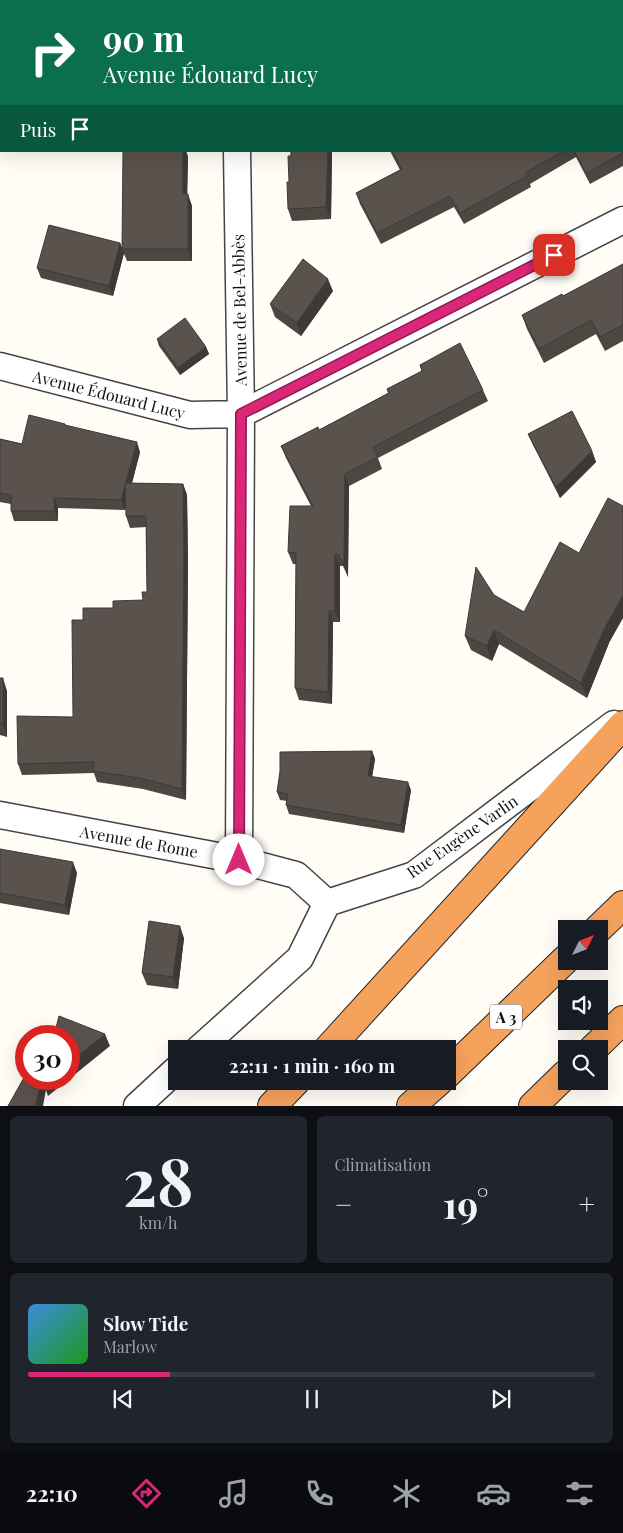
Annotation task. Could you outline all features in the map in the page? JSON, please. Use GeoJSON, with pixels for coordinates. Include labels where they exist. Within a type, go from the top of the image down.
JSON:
{"type":"FeatureCollection","features":[{"type":"Feature","properties":{"kind":"highway"},"geometry":{"type":"LineString","coordinates":[[336,1040],[623,725]]}},
{"type":"Feature","properties":{"kind":"highway"},"geometry":{"type":"LineString","coordinates":[[607,920],[623,905]]}},
{"type":"Feature","properties":{"kind":"highway","name":"A 3"},"geometry":{"type":"LineString","coordinates":[[456,1065],[558,967]]}},
{"type":"Feature","properties":{"kind":"highway"},"geometry":{"type":"LineString","coordinates":[[602,1040],[623,1020]]}},
{"type":"Feature","properties":{"kind":"highway"},"geometry":{"type":"LineString","coordinates":[[533,1106],[558,1082]]}},
{"type":"Feature","properties":{"kind":"highway"},"geometry":{"type":"LineString","coordinates":[[272,1106],[287,1090]]}},
{"type":"Feature","properties":{"kind":"highway"},"geometry":{"type":"LineString","coordinates":[[411,1106],[429,1090]]}},
{"type":"Feature","properties":{"kind":"street","name":"Avenue de Bel-Abbès"},"geometry":{"type":"LineString","coordinates":[[237,152],[241,414],[239,860]]}},
{"type":"Feature","properties":{"kind":"street","name":"Avenue Édouard Lucy"},"geometry":{"type":"LineString","coordinates":[[0,366],[190,415],[241,414],[623,220]]}},
{"type":"Feature","properties":{"kind":"street","name":"Rue Eugène Varlin"},"geometry":{"type":"LineString","coordinates":[[327,903],[414,875],[623,717]]}},
{"type":"Feature","properties":{"kind":"street","name":"Avenue de Rome"},"geometry":{"type":"LineString","coordinates":[[0,814],[239,860],[296,875],[327,903]]}},
{"type":"Feature","properties":{"kind":"street"},"geometry":{"type":"LineString","coordinates":[[210,1040],[300,958],[327,903]]}},
{"type":"Feature","properties":{"kind":"street"},"geometry":{"type":"LineString","coordinates":[[136,1106],[168,1077]]}},
{"type":"Feature","properties":{"kind":"building"},"geometry":{"type":"Polygon","coordinates":[[[123,152],[183,152],[183,194],[188,194],[188,249],[122,249],[123,152]]]}},
{"type":"Feature","properties":{"kind":"building"},"geometry":{"type":"Polygon","coordinates":[[[291,152],[328,152],[326,207],[288,209],[288,156],[291,156],[291,152]]]}},
{"type":"Feature","properties":{"kind":"building"},"geometry":{"type":"Polygon","coordinates":[[[393,152],[561,152],[525,173],[527,176],[460,213],[450,196],[377,233],[356,193],[402,169],[393,152]]]}},
{"type":"Feature","properties":{"kind":"building"},"geometry":{"type":"Polygon","coordinates":[[[575,152],[623,152],[623,153],[586,173],[575,152]]]}},
{"type":"Feature","properties":{"kind":"building"},"geometry":{"type":"Polygon","coordinates":[[[49,225],[120,243],[109,286],[37,268],[49,225]]]}},
{"type":"Feature","properties":{"kind":"building"},"geometry":{"type":"Polygon","coordinates":[[[303,259],[328,279],[297,323],[270,304],[303,259]]]}},
{"type":"Feature","properties":{"kind":"building"},"geometry":{"type":"Polygon","coordinates":[[[623,264],[623,325],[600,337],[591,320],[539,349],[522,315],[562,294],[563,296],[623,264]]]}},
{"type":"Feature","properties":{"kind":"building"},"geometry":{"type":"Polygon","coordinates":[[[185,318],[206,347],[178,368],[157,339],[185,318]]]}},
{"type":"Feature","properties":{"kind":"building"},"geometry":{"type":"Polygon","coordinates":[[[460,343],[483,390],[373,447],[378,457],[345,474],[344,565],[338,554],[335,554],[335,611],[329,611],[328,692],[295,688],[296,553],[288,552],[290,506],[313,506],[281,446],[318,427],[319,430],[389,393],[387,389],[422,371],[420,365],[460,343]]]}},
{"type":"Feature","properties":{"kind":"building"},"geometry":{"type":"Polygon","coordinates":[[[572,411],[592,451],[556,487],[528,434],[572,411]]]}},
{"type":"Feature","properties":{"kind":"building"},"geometry":{"type":"Polygon","coordinates":[[[29,415],[137,442],[121,500],[54,498],[55,511],[11,511],[11,495],[0,493],[0,439],[22,444],[29,415]]]}},
{"type":"Feature","properties":{"kind":"building"},"geometry":{"type":"Polygon","coordinates":[[[125,483],[183,484],[182,789],[139,778],[93,771],[94,762],[18,764],[17,716],[73,717],[72,620],[83,620],[83,608],[113,608],[113,601],[143,600],[142,592],[147,592],[146,516],[126,516],[125,483]]]}},
{"type":"Feature","properties":{"kind":"building"},"geometry":{"type":"Polygon","coordinates":[[[608,498],[623,506],[623,595],[604,629],[581,683],[494,630],[487,646],[465,636],[476,567],[494,595],[524,612],[560,542],[579,553],[608,498]]]}},
{"type":"Feature","properties":{"kind":"building"},"geometry":{"type":"Polygon","coordinates":[[[0,678],[3,678],[3,724],[0,723],[0,678]]]}},
{"type":"Feature","properties":{"kind":"building"},"geometry":{"type":"Polygon","coordinates":[[[372,751],[368,776],[408,782],[401,825],[286,805],[288,794],[277,792],[280,752],[372,751]]]}},
{"type":"Feature","properties":{"kind":"building"},"geometry":{"type":"Polygon","coordinates":[[[0,849],[73,862],[65,905],[0,893],[0,849]]]}},
{"type":"Feature","properties":{"kind":"building"},"geometry":{"type":"Polygon","coordinates":[[[149,921],[180,926],[173,977],[142,973],[149,921]]]}},
{"type":"Feature","properties":{"kind":"building"},"geometry":{"type":"Polygon","coordinates":[[[59,1016],[105,1034],[80,1054],[80,1025],[57,1025],[59,1016]]]}},
{"type":"Feature","properties":{"kind":"building"},"geometry":{"type":"Polygon","coordinates":[[[17,1090],[39,1090],[35,1106],[8,1106],[17,1090]]]}},
{"type":"Feature","properties":{"kind":"route"},"geometry":{"type":"LineString","coordinates":[[239,860],[241,414],[554,255]]}}]}
